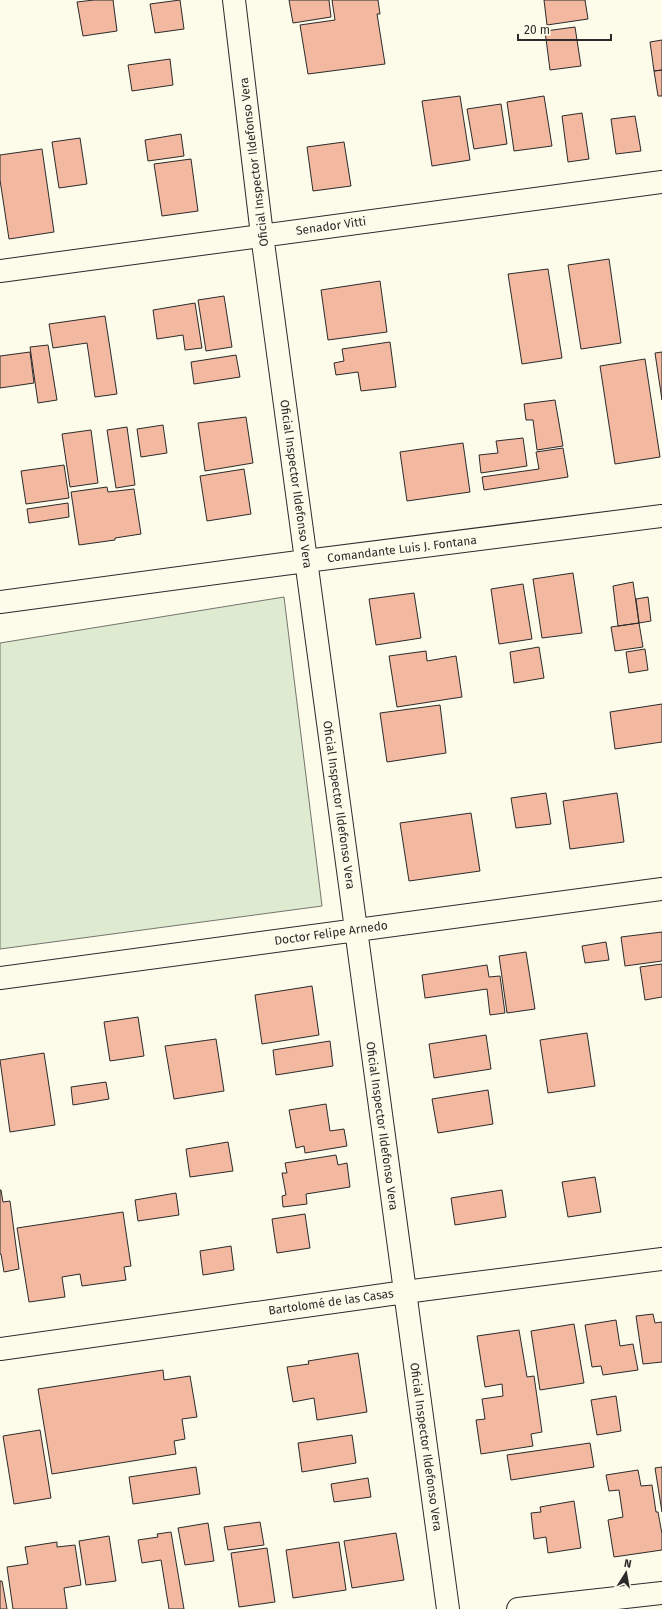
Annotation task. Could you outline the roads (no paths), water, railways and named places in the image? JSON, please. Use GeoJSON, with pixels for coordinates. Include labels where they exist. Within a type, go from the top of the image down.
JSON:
{"type":"FeatureCollection","features":[{"type":"Feature","properties":{"kind":"street","name":"Oficial Inspector Ildefonso Vera"},"geometry":{"type":"LineString","coordinates":[[234,0],[262,235],[448,1609]]}},
{"type":"Feature","properties":{"kind":"street","name":"Senador Vitti"},"geometry":{"type":"LineString","coordinates":[[0,271],[662,182]]}},
{"type":"Feature","properties":{"kind":"street","name":"Comandante Luis J. Fontana"},"geometry":{"type":"LineString","coordinates":[[0,602],[306,561],[662,516]]}},
{"type":"Feature","properties":{"kind":"street","name":"Doctor Felipe Arnedo"},"geometry":{"type":"LineString","coordinates":[[0,978],[662,889]]}},
{"type":"Feature","properties":{"kind":"street","name":"Bartolomé de las Casas"},"geometry":{"type":"LineString","coordinates":[[0,1348],[405,1292],[662,1259]]}},
{"type":"Feature","properties":{"kind":"street"},"geometry":{"type":"LineString","coordinates":[[518,1609],[662,1592]]}}]}
